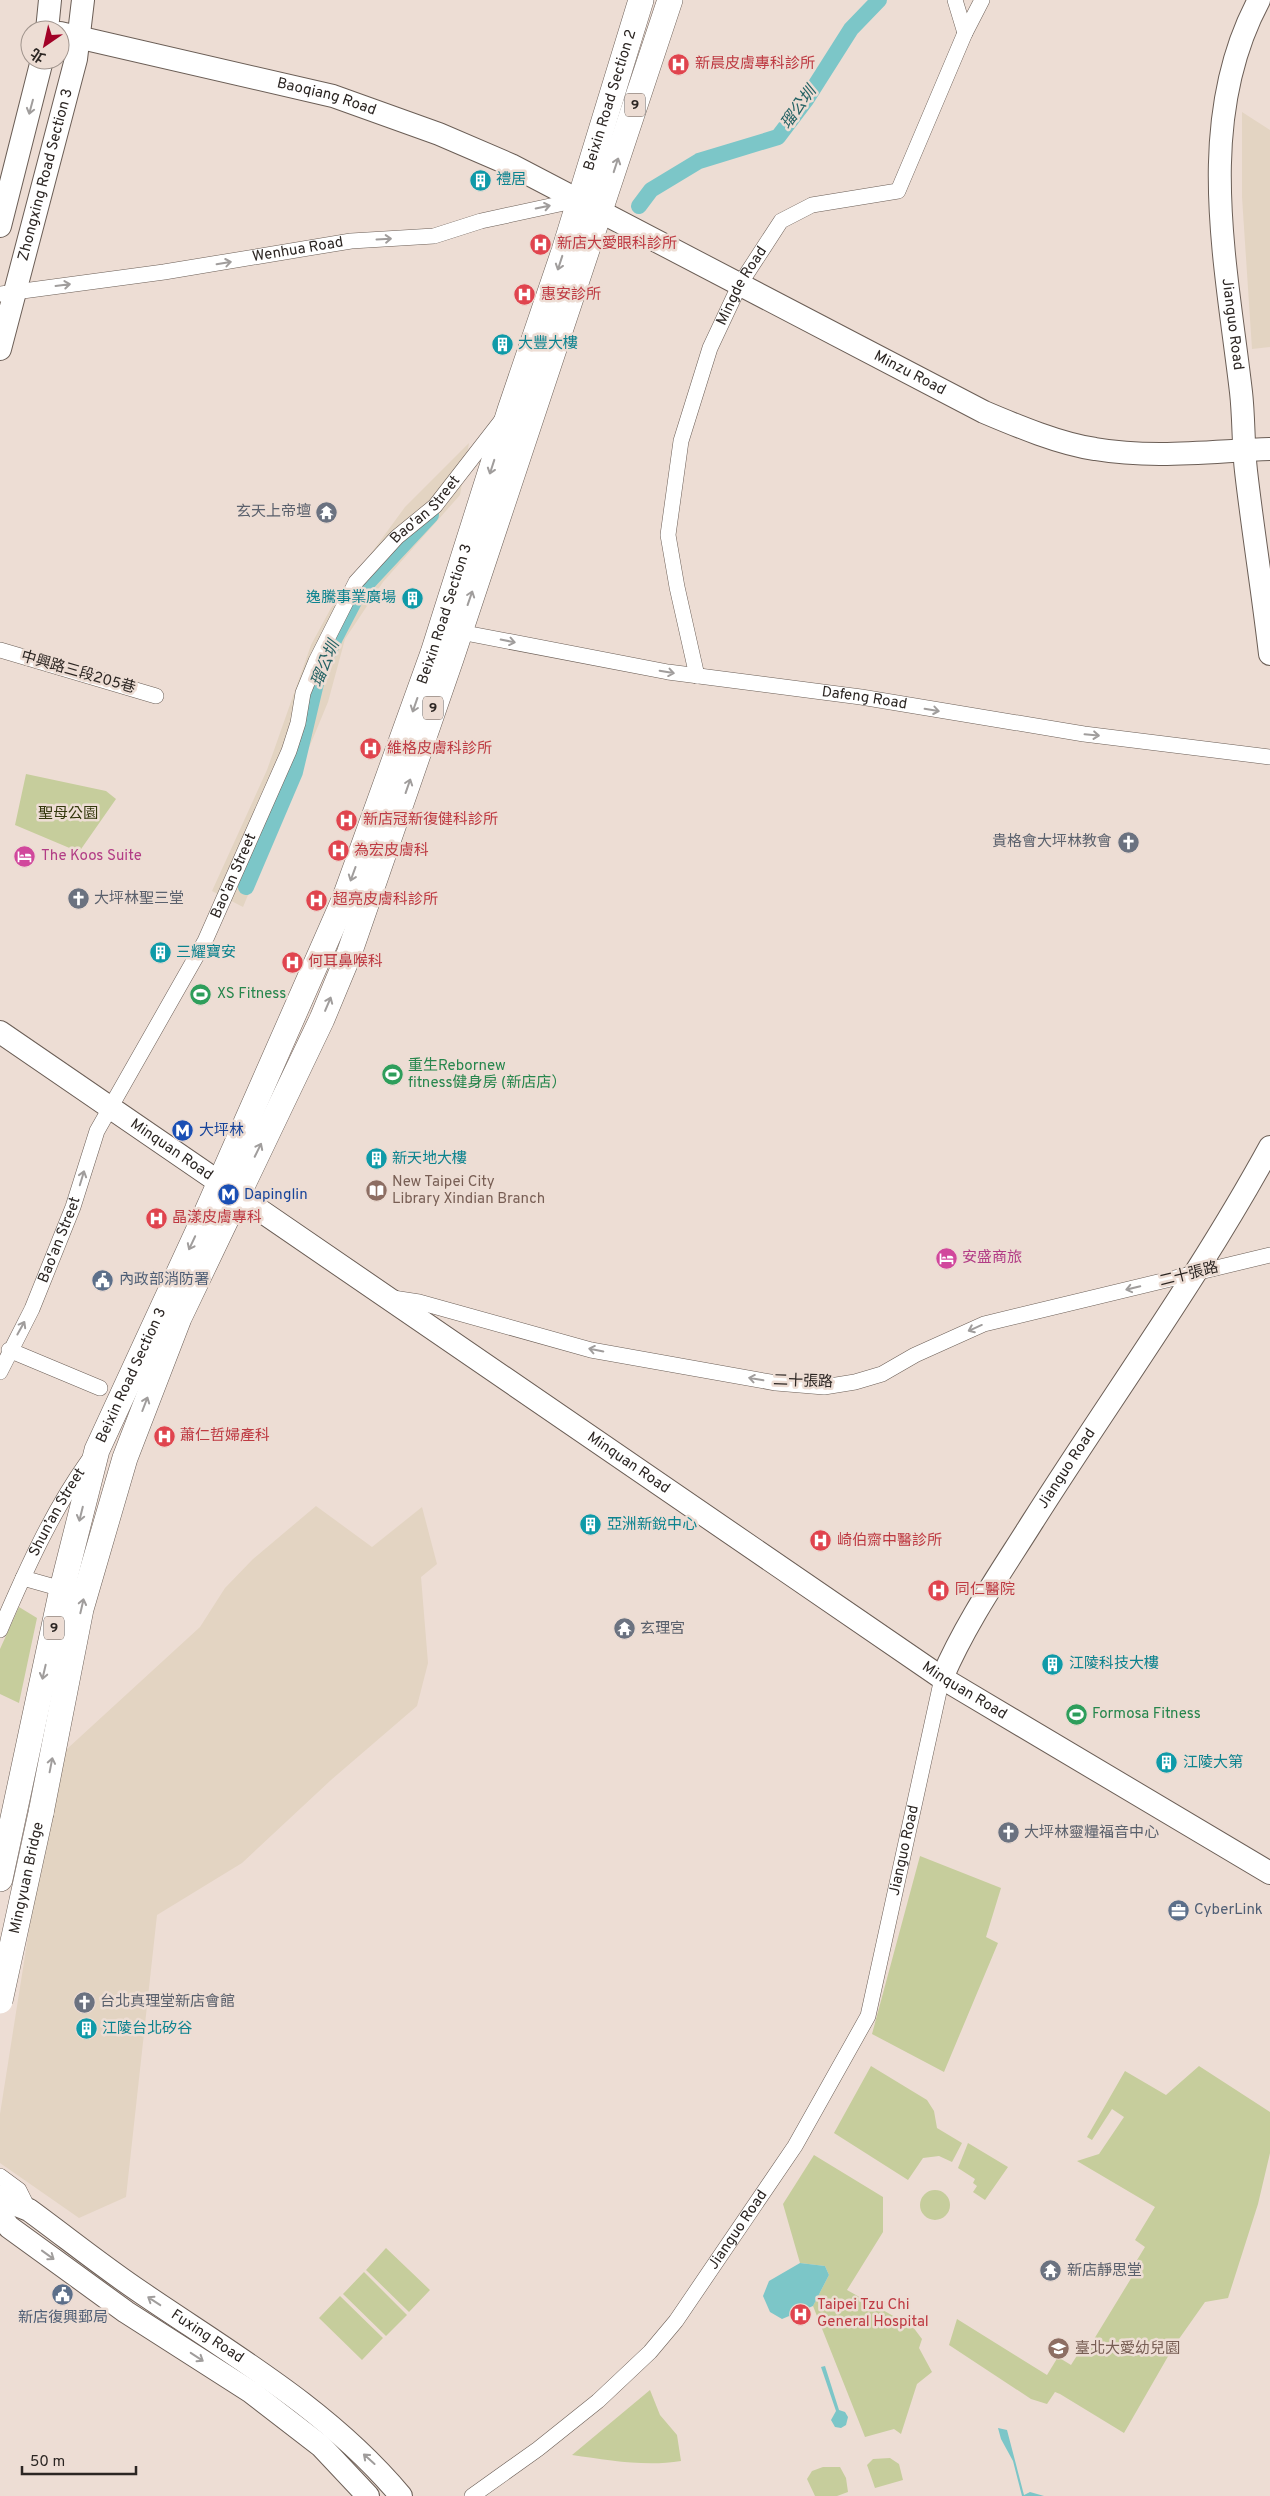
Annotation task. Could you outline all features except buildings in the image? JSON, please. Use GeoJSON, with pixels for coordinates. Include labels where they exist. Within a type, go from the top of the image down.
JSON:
{"type":"FeatureCollection","features":[{"type":"Feature","properties":{"kind":"main road","name":"Beixin Road Section 2"},"geometry":{"type":"LineString","coordinates":[[578,200],[641,0]]}},
{"type":"Feature","properties":{"kind":"main road","name":"Beixin Road Section 2"},"geometry":{"type":"LineString","coordinates":[[600,210],[670,0]]}},
{"type":"Feature","properties":{"kind":"main road","name":"Beixin Road Section 3"},"geometry":{"type":"LineString","coordinates":[[41,1813],[81,1609],[93,1561],[125,1458],[228,1188],[344,900],[430,663],[510,410],[564,251],[578,200]]}},
{"type":"Feature","properties":{"kind":"main road","name":"Beixin Road Section 3"},"geometry":{"type":"LineString","coordinates":[[16,1808],[62,1589],[96,1450],[228,1188],[322,1019],[349,954],[460,632],[600,210]]}},
{"type":"Feature","properties":{"kind":"main road","name":"Mingyuan Bridge"},"geometry":{"type":"LineString","coordinates":[[0,1879],[16,1808]]}},
{"type":"Feature","properties":{"kind":"main road","name":"Mingyuan Bridge"},"geometry":{"type":"LineString","coordinates":[[0,2001],[41,1813]]}},
{"type":"Feature","properties":{"kind":"street"},"geometry":{"type":"LineString","coordinates":[[48,20],[50,0]]}},
{"type":"Feature","properties":{"kind":"street","name":"Zhongxing Road Section 3"},"geometry":{"type":"LineString","coordinates":[[70,35],[83,0]]}},
{"type":"Feature","properties":{"kind":"street"},"geometry":{"type":"LineString","coordinates":[[955,0],[965,33]]}},
{"type":"Feature","properties":{"kind":"street","name":"Mingde Road"},"geometry":{"type":"LineString","coordinates":[[697,676],[668,535],[682,441],[710,348],[740,284],[781,221],[812,204],[898,191],[965,33],[982,0]]}},
{"type":"Feature","properties":{"kind":"street","name":"Jianguo Road"},"geometry":{"type":"LineString","coordinates":[[1259,0],[1251,14],[1234,65],[1224,104],[1219,150],[1219,204],[1244,424],[1244,450],[1270,654]]}},
{"type":"Feature","properties":{"kind":"street","name":"Baoqiang Road"},"geometry":{"type":"LineString","coordinates":[[70,35],[333,96],[439,134],[511,165],[578,200]]}},
{"type":"Feature","properties":{"kind":"street","name":"Zhongxing Road Section 3"},"geometry":{"type":"LineString","coordinates":[[0,226],[39,70]]}},
{"type":"Feature","properties":{"kind":"street","name":"Zhongxing Road Section 3"},"geometry":{"type":"LineString","coordinates":[[0,349],[7,293],[61,70]]}},
{"type":"Feature","properties":{"kind":"street","name":"Minzu Road"},"geometry":{"type":"LineString","coordinates":[[578,200],[984,412],[1021,428],[1095,449],[1160,454],[1270,449]]}},
{"type":"Feature","properties":{"kind":"street","name":"Wenhua Road"},"geometry":{"type":"LineString","coordinates":[[7,293],[164,272],[351,241],[434,236],[481,221],[578,200]]}},
{"type":"Feature","properties":{"kind":"street","name":"Bao'an Street"},"geometry":{"type":"LineString","coordinates":[[0,1372],[9,1350],[32,1309],[73,1207],[97,1131],[205,941],[289,751],[298,723],[303,693],[316,660],[356,582],[397,537],[435,506],[510,410]]}},
{"type":"Feature","properties":{"kind":"street","name":"Dafeng Road"},"geometry":{"type":"LineString","coordinates":[[460,632],[697,676],[861,697],[1084,734],[1270,757]]}},
{"type":"Feature","properties":{"kind":"street","name":"中興路三段205巷"},"geometry":{"type":"LineString","coordinates":[[0,650],[156,696]]}},
{"type":"Feature","properties":{"kind":"street","name":"Minquan Road"},"geometry":{"type":"LineString","coordinates":[[0,1032],[942,1678],[1270,1873]]}},
{"type":"Feature","properties":{"kind":"street","name":"Jianguo Road"},"geometry":{"type":"LineString","coordinates":[[472,2496],[538,2449],[598,2401],[650,2352],[676,2321],[795,2146],[853,2046],[868,2016],[942,1678],[958,1641],[1042,1508],[1197,1272],[1270,1147]]}},
{"type":"Feature","properties":{"kind":"street","name":"二十張路"},"geometry":{"type":"LineString","coordinates":[[384,1296],[419,1302],[591,1350],[776,1383],[824,1387],[854,1382],[882,1374],[915,1355],[984,1324],[1270,1255]]}},
{"type":"Feature","properties":{"kind":"street"},"geometry":{"type":"LineString","coordinates":[[9,1350],[100,1388]]}},
{"type":"Feature","properties":{"kind":"street","name":"Shun’an Street"},"geometry":{"type":"LineString","coordinates":[[0,1630],[28,1565],[68,1494],[96,1450]]}},
{"type":"Feature","properties":{"kind":"street"},"geometry":{"type":"LineString","coordinates":[[62,1589],[80,1558],[93,1561]]}},
{"type":"Feature","properties":{"kind":"street","name":"Shun’an Street"},"geometry":{"type":"LineString","coordinates":[[24,1578],[62,1589]]}},
{"type":"Feature","properties":{"kind":"street"},"geometry":{"type":"LineString","coordinates":[[0,2176],[19,2190],[29,2210]]}},
{"type":"Feature","properties":{"kind":"street","name":"Fuxing Road"},"geometry":{"type":"LineString","coordinates":[[0,2196],[29,2210],[140,2292],[256,2368],[314,2411],[374,2464],[401,2496]]}},
{"type":"Feature","properties":{"kind":"street","name":"Fuxing Road"},"geometry":{"type":"LineString","coordinates":[[3,2223],[126,2312],[251,2392],[321,2446],[368,2496]]}},
{"type":"Feature","properties":{"kind":"shaded area"},"geometry":{"type":"Polygon","coordinates":[[[1242,112],[1270,130],[1270,347],[1252,349],[1242,197],[1242,112]]]}},
{"type":"Feature","properties":{"kind":"shaded area"},"geometry":{"type":"Polygon","coordinates":[[[469,443],[460,495],[383,582],[345,639],[328,702],[243,907],[212,891],[267,770],[311,645],[331,608],[405,507],[469,443]]]}},
{"type":"Feature","properties":{"kind":"shaded area"},"geometry":{"type":"Polygon","coordinates":[[[316,1506],[372,1547],[422,1507],[437,1564],[421,1577],[428,1663],[417,1706],[331,1780],[242,1863],[157,1915],[126,2197],[79,2218],[0,2163],[0,2114],[56,1759],[200,1627],[225,1588],[253,1559],[316,1506]]]}},
{"type":"Feature","properties":{"kind":"green space","name":"聖母公園"},"geometry":{"type":"Polygon","coordinates":[[[26,774],[106,791],[116,799],[79,852],[15,825],[26,774]]]}},
{"type":"Feature","properties":{"kind":"green space"},"geometry":{"type":"Polygon","coordinates":[[[19,1607],[37,1618],[19,1703],[0,1694],[0,1649],[19,1607]]]}},
{"type":"Feature","properties":{"kind":"green space"},"geometry":{"type":"Polygon","coordinates":[[[920,1856],[1001,1888],[986,1937],[998,1943],[944,2072],[872,2034],[920,1856]]]}},
{"type":"Feature","properties":{"kind":"green space"},"geometry":{"type":"Polygon","coordinates":[[[871,2066],[927,2100],[934,2111],[937,2128],[962,2143],[952,2162],[939,2156],[923,2158],[908,2180],[834,2133],[871,2066]]]}},
{"type":"Feature","properties":{"kind":"green space"},"geometry":{"type":"Polygon","coordinates":[[[1199,2066],[1270,2112],[1270,2153],[1258,2204],[1228,2298],[1205,2302],[1174,2346],[1124,2433],[1055,2392],[1047,2404],[1031,2399],[949,2345],[957,2319],[1047,2375],[1058,2357],[1071,2365],[1083,2346],[1088,2349],[1138,2267],[1134,2265],[1145,2247],[1135,2240],[1155,2207],[1077,2161],[1099,2154],[1124,2117],[1112,2109],[1092,2140],[1087,2137],[1125,2071],[1166,2095],[1199,2066]]]}},
{"type":"Feature","properties":{"kind":"green space"},"geometry":{"type":"Polygon","coordinates":[[[968,2143],[1008,2167],[985,2200],[973,2192],[977,2186],[973,2183],[975,2179],[958,2168],[968,2143]]]}},
{"type":"Feature","properties":{"kind":"green space"},"geometry":{"type":"Polygon","coordinates":[[[814,2155],[883,2197],[883,2232],[847,2290],[913,2327],[922,2339],[919,2348],[932,2372],[917,2384],[901,2434],[894,2429],[865,2437],[813,2306],[829,2275],[825,2266],[800,2263],[783,2204],[814,2155]]]}},
{"type":"Feature","properties":{"kind":"green space"},"geometry":{"type":"Polygon","coordinates":[[[935,2190],[941,2191],[949,2199],[949,2211],[941,2219],[935,2220],[929,2219],[921,2211],[920,2205],[921,2199],[929,2191],[935,2190]]]}},
{"type":"Feature","properties":{"kind":"green space"},"geometry":{"type":"Polygon","coordinates":[[[386,2248],[430,2290],[409,2312],[366,2270],[386,2248]]]}},
{"type":"Feature","properties":{"kind":"green space"},"geometry":{"type":"Polygon","coordinates":[[[364,2272],[407,2315],[386,2336],[343,2294],[364,2272]]]}},
{"type":"Feature","properties":{"kind":"green space"},"geometry":{"type":"Polygon","coordinates":[[[340,2296],[383,2338],[362,2360],[319,2318],[340,2296]]]}},
{"type":"Feature","properties":{"kind":"green space"},"geometry":{"type":"Polygon","coordinates":[[[650,2390],[660,2415],[677,2435],[681,2461],[640,2463],[572,2455],[650,2390]]]}},
{"type":"Feature","properties":{"kind":"green space"},"geometry":{"type":"Polygon","coordinates":[[[890,2458],[899,2464],[903,2480],[875,2488],[867,2465],[873,2459],[890,2458]]]}},
{"type":"Feature","properties":{"kind":"green space"},"geometry":{"type":"Polygon","coordinates":[[[823,2467],[840,2467],[846,2478],[848,2492],[837,2496],[815,2496],[807,2479],[812,2471],[823,2467]]]}},
{"type":"Feature","properties":{"kind":"water"},"geometry":{"type":"Polygon","coordinates":[[[800,2263],[825,2266],[829,2275],[813,2306],[782,2319],[770,2312],[763,2296],[769,2281],[800,2263]]]}},
{"type":"Feature","properties":{"kind":"water"},"geometry":{"type":"Polygon","coordinates":[[[825,2366],[839,2410],[845,2412],[848,2417],[846,2425],[841,2428],[835,2427],[831,2420],[836,2411],[821,2367],[825,2366]]]}},
{"type":"Feature","properties":{"kind":"water"},"geometry":{"type":"Polygon","coordinates":[[[998,2428],[1007,2430],[1024,2495],[1030,2492],[1044,2496],[1022,2496],[1013,2461],[1001,2439],[998,2428]]]}},
{"type":"Feature","properties":{"kind":"waterway","name":"瑠公圳"},"geometry":{"type":"LineString","coordinates":[[639,206],[651,190],[699,161],[778,137],[806,100],[851,29],[879,0]]}},
{"type":"Feature","properties":{"kind":"waterway","name":"瑠公圳"},"geometry":{"type":"LineString","coordinates":[[246,887],[295,772],[318,675],[336,636],[359,592],[431,515]]}},
{"type":"Feature","properties":{"kind":"place","name":"新晨皮膚專科診所"},"geometry":{"type":"Point","coordinates":[679,64]}},
{"type":"Feature","properties":{"kind":"place","name":"禮居"},"geometry":{"type":"Point","coordinates":[480,180]}},
{"type":"Feature","properties":{"kind":"place","name":"新店大愛眼科診所"},"geometry":{"type":"Point","coordinates":[541,244]}},
{"type":"Feature","properties":{"kind":"place","name":"惠安診所"},"geometry":{"type":"Point","coordinates":[525,295]}},
{"type":"Feature","properties":{"kind":"place","name":"大豐大樓"},"geometry":{"type":"Point","coordinates":[502,344]}},
{"type":"Feature","properties":{"kind":"place","name":"玄天上帝壇"},"geometry":{"type":"Point","coordinates":[327,512]}},
{"type":"Feature","properties":{"kind":"place","name":"逸騰事業廣場"},"geometry":{"type":"Point","coordinates":[412,598]}},
{"type":"Feature","properties":{"kind":"place","name":"維格皮膚科診所"},"geometry":{"type":"Point","coordinates":[371,749]}},
{"type":"Feature","properties":{"kind":"place","name":"新店冠新復健科診所"},"geometry":{"type":"Point","coordinates":[347,820]}},
{"type":"Feature","properties":{"kind":"place","name":"貴格會大坪林教會"},"geometry":{"type":"Point","coordinates":[1128,842]}},
{"type":"Feature","properties":{"kind":"place","name":"為宏皮膚科"},"geometry":{"type":"Point","coordinates":[338,851]}},
{"type":"Feature","properties":{"kind":"place","name":"The Koos Suite"},"geometry":{"type":"Point","coordinates":[25,856]}},
{"type":"Feature","properties":{"kind":"place","name":"大坪林聖三堂"},"geometry":{"type":"Point","coordinates":[78,899]}},
{"type":"Feature","properties":{"kind":"place","name":"超亮皮膚科診所"},"geometry":{"type":"Point","coordinates":[317,900]}},
{"type":"Feature","properties":{"kind":"place","name":"三耀寶安"},"geometry":{"type":"Point","coordinates":[160,953]}},
{"type":"Feature","properties":{"kind":"place","name":"何耳鼻喉科"},"geometry":{"type":"Point","coordinates":[292,962]}},
{"type":"Feature","properties":{"kind":"place","name":"XS Fitness"},"geometry":{"type":"Point","coordinates":[201,994]}},
{"type":"Feature","properties":{"kind":"place","name":"重生Rebornew fitness健身房 (新店店）"},"geometry":{"type":"Point","coordinates":[392,1075]}},
{"type":"Feature","properties":{"kind":"place","name":"大坪林"},"geometry":{"type":"Point","coordinates":[183,1131]}},
{"type":"Feature","properties":{"kind":"place","name":"新天地大樓"},"geometry":{"type":"Point","coordinates":[376,1159]}},
{"type":"Feature","properties":{"kind":"place","name":"New Taipei City Library Xindian Branch"},"geometry":{"type":"Point","coordinates":[376,1191]}},
{"type":"Feature","properties":{"kind":"place","name":"Dapinglin"},"geometry":{"type":"Point","coordinates":[228,1195]}},
{"type":"Feature","properties":{"kind":"place","name":"晶漾皮膚專科"},"geometry":{"type":"Point","coordinates":[156,1218]}},
{"type":"Feature","properties":{"kind":"place","name":"安盛商旅"},"geometry":{"type":"Point","coordinates":[946,1258]}},
{"type":"Feature","properties":{"kind":"place","name":"內政部消防署"},"geometry":{"type":"Point","coordinates":[103,1280]}},
{"type":"Feature","properties":{"kind":"place","name":"蕭仁哲婦產科"},"geometry":{"type":"Point","coordinates":[164,1436]}},
{"type":"Feature","properties":{"kind":"place","name":"亞洲新銳中心"},"geometry":{"type":"Point","coordinates":[591,1525]}},
{"type":"Feature","properties":{"kind":"place","name":"崎伯齋中醫診所"},"geometry":{"type":"Point","coordinates":[821,1541]}},
{"type":"Feature","properties":{"kind":"place","name":"同仁醫院"},"geometry":{"type":"Point","coordinates":[939,1590]}},
{"type":"Feature","properties":{"kind":"place","name":"玄理宮"},"geometry":{"type":"Point","coordinates":[624,1629]}},
{"type":"Feature","properties":{"kind":"place","name":"江陵科技大樓"},"geometry":{"type":"Point","coordinates":[1053,1664]}},
{"type":"Feature","properties":{"kind":"place","name":"Formosa Fitness"},"geometry":{"type":"Point","coordinates":[1076,1714]}},
{"type":"Feature","properties":{"kind":"place","name":"江陵大第"},"geometry":{"type":"Point","coordinates":[1167,1763]}},
{"type":"Feature","properties":{"kind":"place","name":"大坪林靈糧福音中心"},"geometry":{"type":"Point","coordinates":[1008,1833]}},
{"type":"Feature","properties":{"kind":"place","name":"CyberLink"},"geometry":{"type":"Point","coordinates":[1178,1910]}},
{"type":"Feature","properties":{"kind":"place","name":"台北真理堂新店會館"},"geometry":{"type":"Point","coordinates":[84,2002]}},
{"type":"Feature","properties":{"kind":"place","name":"江陵台北矽谷"},"geometry":{"type":"Point","coordinates":[86,2029]}},
{"type":"Feature","properties":{"kind":"place","name":"新店靜思堂"},"geometry":{"type":"Point","coordinates":[1051,2271]}},
{"type":"Feature","properties":{"kind":"place","name":"新店復興郵局"},"geometry":{"type":"Point","coordinates":[63,2295]}},
{"type":"Feature","properties":{"kind":"place","name":"Taipei Tzu Chi General Hospital"},"geometry":{"type":"Point","coordinates":[801,2314]}},
{"type":"Feature","properties":{"kind":"place","name":"臺北大愛幼兒園"},"geometry":{"type":"Point","coordinates":[1059,2349]}}]}
